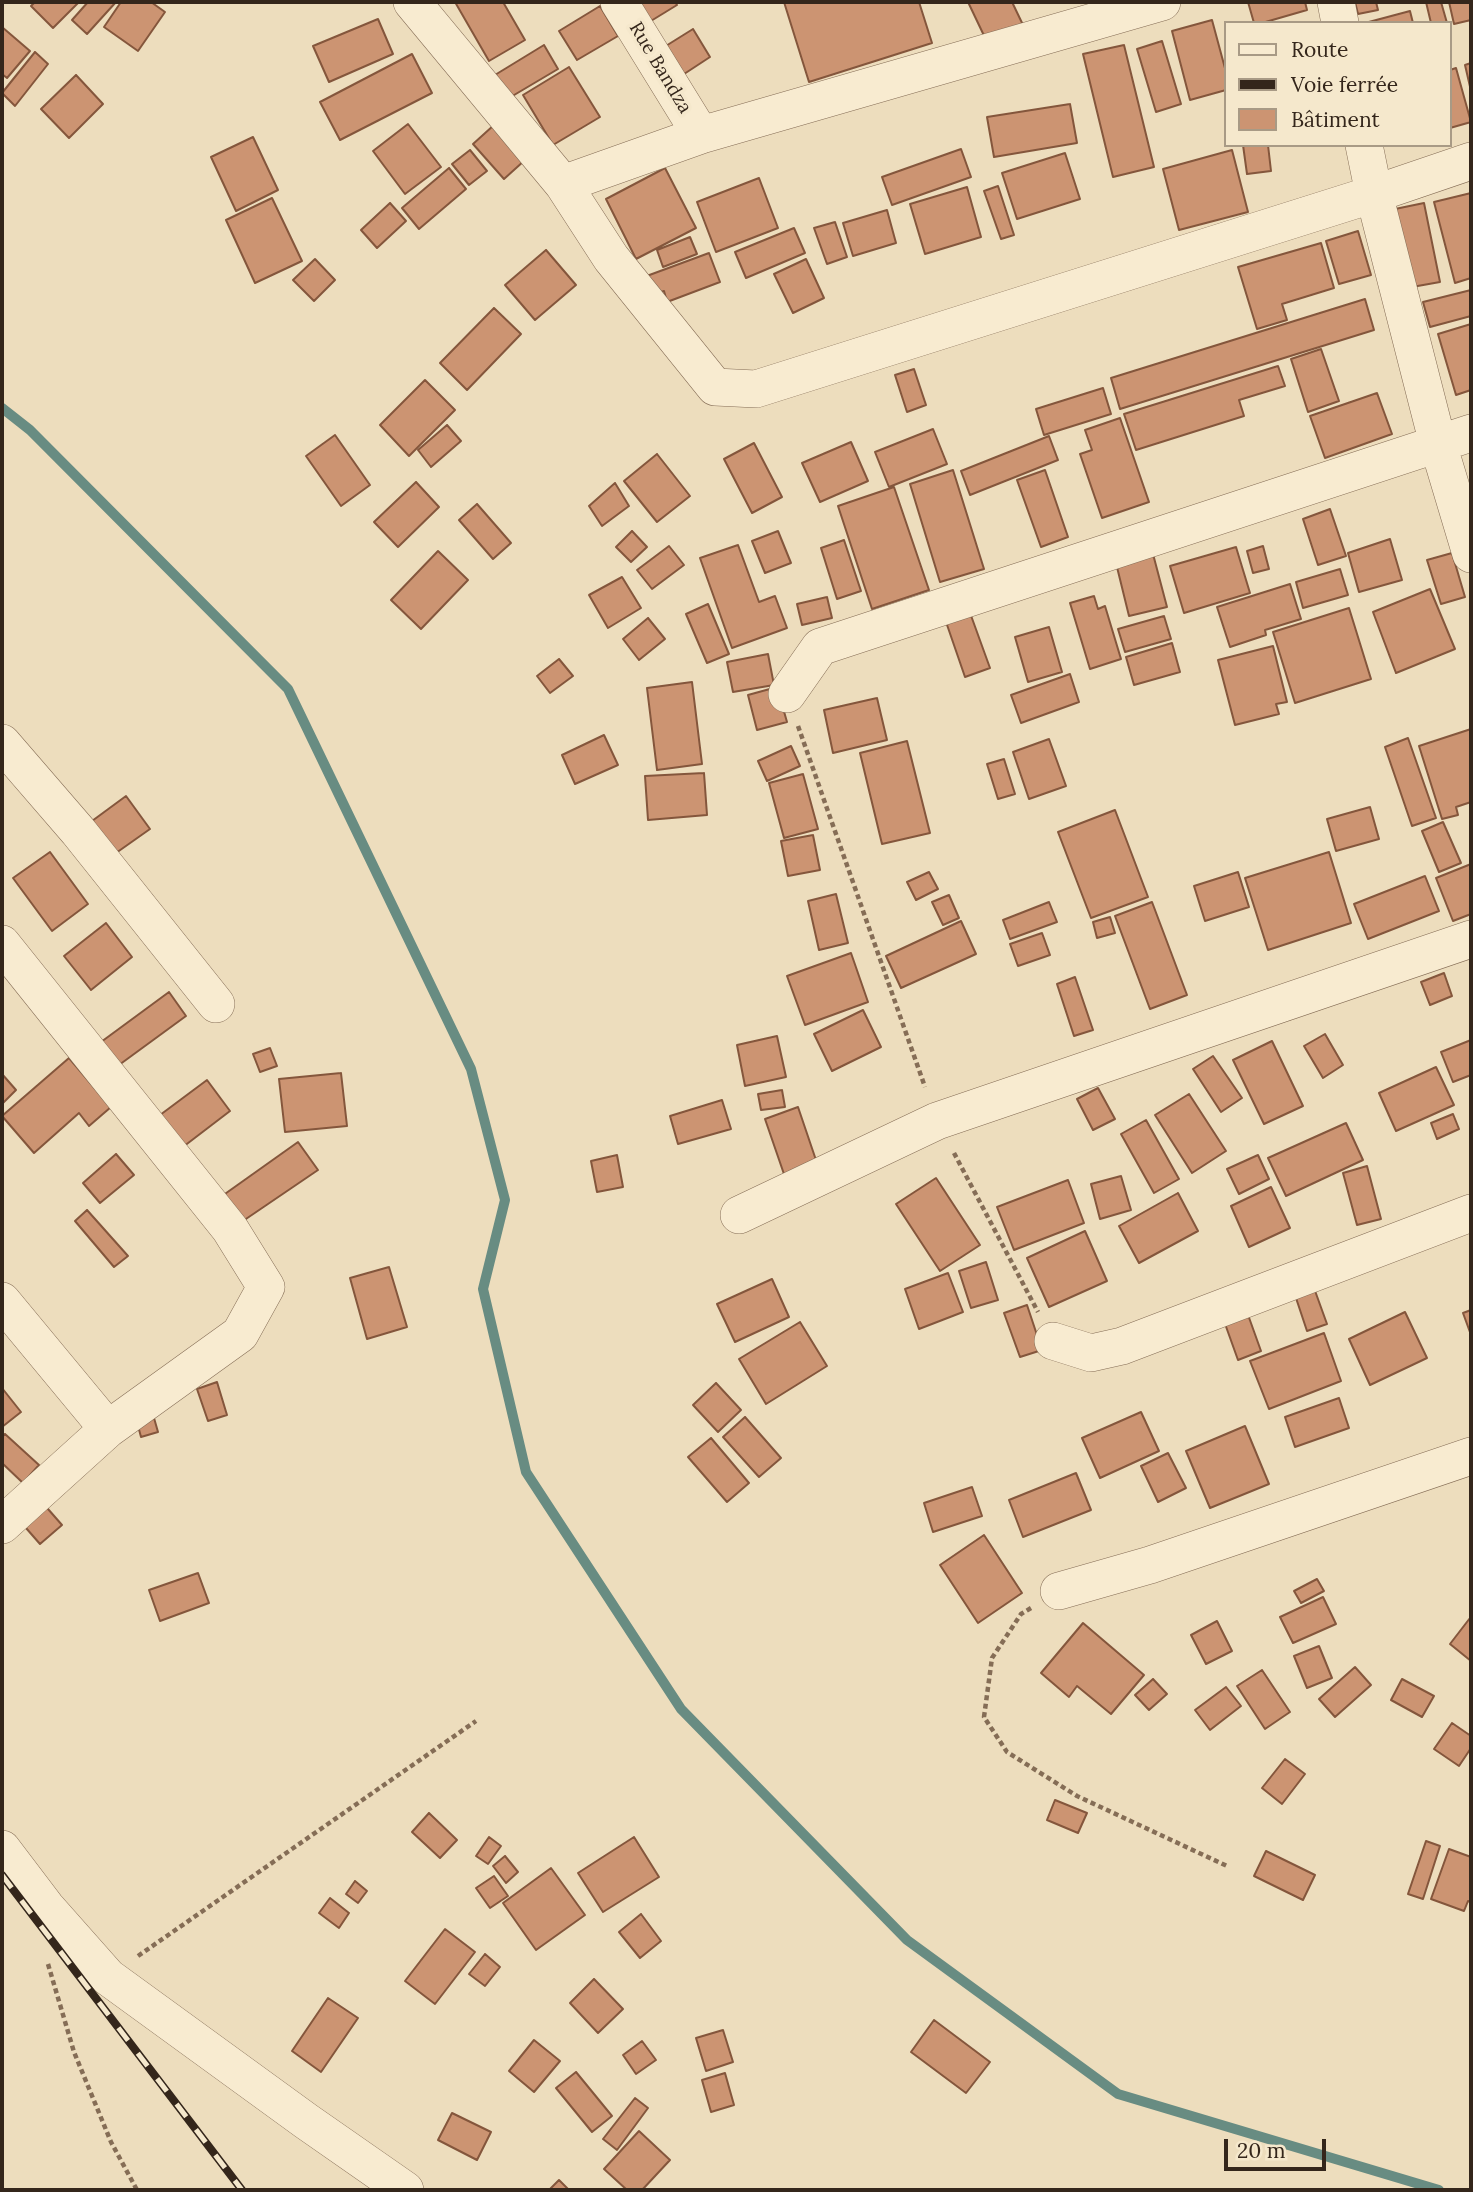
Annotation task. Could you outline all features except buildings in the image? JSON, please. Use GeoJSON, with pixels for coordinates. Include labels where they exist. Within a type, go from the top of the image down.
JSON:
{"type":"FeatureCollection","features":[{"type":"Feature","properties":{"kind":"street"},"geometry":{"type":"LineString","coordinates":[[412,2],[563,184],[611,258],[715,387],[756,389],[1471,161]]}},
{"type":"Feature","properties":{"kind":"street","name":"Rue Bandza"},"geometry":{"type":"LineString","coordinates":[[619,2],[701,135]]}},
{"type":"Feature","properties":{"kind":"street"},"geometry":{"type":"LineString","coordinates":[[563,184],[701,135],[1162,2]]}},
{"type":"Feature","properties":{"kind":"street"},"geometry":{"type":"LineString","coordinates":[[1336,2],[1340,21]]}},
{"type":"Feature","properties":{"kind":"street"},"geometry":{"type":"LineString","coordinates":[[1364,147],[1374,194],[1454,438],[1471,554]]}},
{"type":"Feature","properties":{"kind":"street"},"geometry":{"type":"LineString","coordinates":[[787,694],[820,647],[1454,438]]}},
{"type":"Feature","properties":{"kind":"street"},"geometry":{"type":"LineString","coordinates":[[2,743],[78,831],[216,1004]]}},
{"type":"Feature","properties":{"kind":"street"},"geometry":{"type":"LineString","coordinates":[[739,1215],[937,1121],[1471,939]]}},
{"type":"Feature","properties":{"kind":"street"},"geometry":{"type":"LineString","coordinates":[[2,944],[230,1228],[266,1287],[240,1334],[108,1429],[2,1525]]}},
{"type":"Feature","properties":{"kind":"street"},"geometry":{"type":"LineString","coordinates":[[1053,1341],[1091,1353],[1122,1346],[1471,1213]]}},
{"type":"Feature","properties":{"kind":"street"},"geometry":{"type":"LineString","coordinates":[[2,1301],[108,1429]]}},
{"type":"Feature","properties":{"kind":"street"},"geometry":{"type":"LineString","coordinates":[[1059,1591],[1150,1565],[1471,1456]]}},
{"type":"Feature","properties":{"kind":"street"},"geometry":{"type":"LineString","coordinates":[[2,1849],[46,1907],[108,1977],[405,2190]]}},
{"type":"Feature","properties":{"kind":"path"},"geometry":{"type":"LineString","coordinates":[[787,694],[937,1121],[1053,1341]]}},
{"type":"Feature","properties":{"kind":"path"},"geometry":{"type":"LineString","coordinates":[[1059,1591],[1021,1614],[992,1658],[984,1717],[1007,1752],[1077,1796],[1227,1866]]}},
{"type":"Feature","properties":{"kind":"path"},"geometry":{"type":"LineString","coordinates":[[108,1977],[476,1721]]}},
{"type":"Feature","properties":{"kind":"path"},"geometry":{"type":"LineString","coordinates":[[40,1953],[48,1964],[74,2052],[111,2142],[137,2190]]}},
{"type":"Feature","properties":{"kind":"waterway"},"geometry":{"type":"LineString","coordinates":[[2,408],[30,430],[288,689],[471,1069],[505,1200],[483,1289],[526,1472],[681,1709],[907,1940],[1118,2094],[1439,2190]]}},
{"type":"Feature","properties":{"kind":"railway"},"geometry":{"type":"LineString","coordinates":[[2,1875],[242,2190]]}}]}
